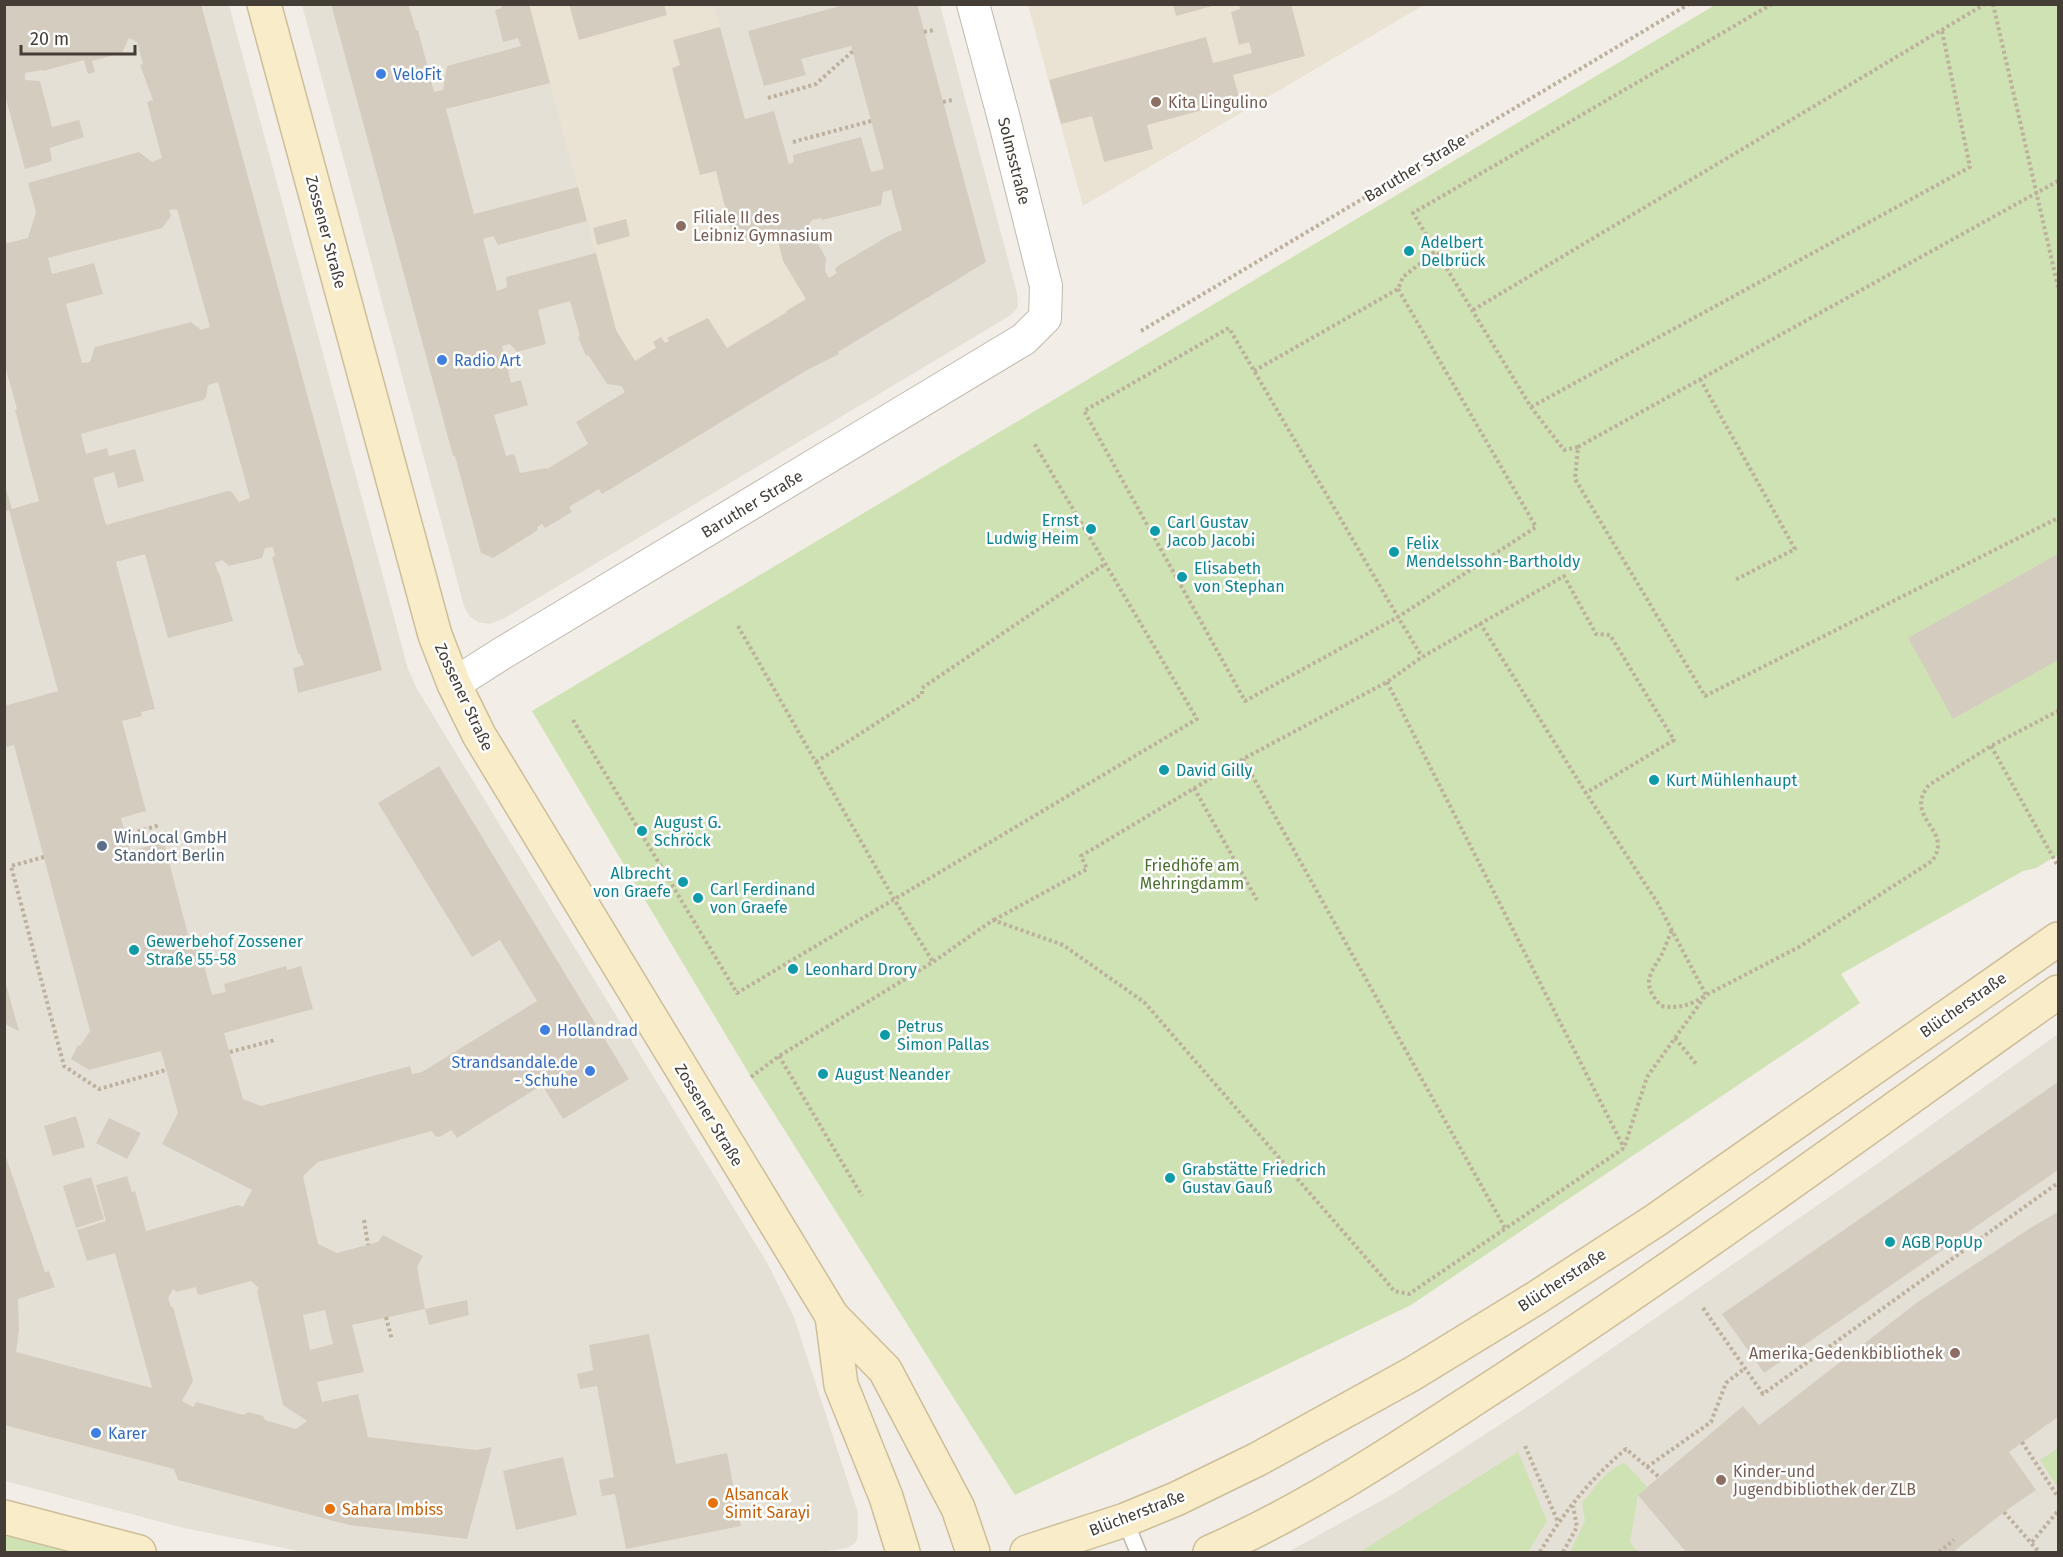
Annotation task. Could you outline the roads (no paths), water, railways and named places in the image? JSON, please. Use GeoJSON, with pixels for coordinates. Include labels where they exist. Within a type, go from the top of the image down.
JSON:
{"type":"FeatureCollection","features":[{"type":"Feature","properties":{"kind":"main road","name":"Zossener Straße"},"geometry":{"type":"LineString","coordinates":[[264,4],[435,635],[454,684],[478,735],[832,1316],[885,1370],[958,1508],[973,1552]]}},
{"type":"Feature","properties":{"kind":"main road","name":"Blücherstraße"},"geometry":{"type":"LineString","coordinates":[[1027,1552],[1125,1520],[1195,1490],[1345,1412],[1536,1298],[1665,1213],[2058,939]]}},
{"type":"Feature","properties":{"kind":"main road"},"geometry":{"type":"LineString","coordinates":[[1210,1552],[1267,1526],[1333,1489],[1553,1347],[2058,992]]}},
{"type":"Feature","properties":{"kind":"main road","name":"Zossener Straße"},"geometry":{"type":"LineString","coordinates":[[832,1316],[841,1384],[886,1497],[903,1552]]}},
{"type":"Feature","properties":{"kind":"main road"},"geometry":{"type":"LineString","coordinates":[[4,1517],[139,1552]]}},
{"type":"Feature","properties":{"kind":"street","name":"Solmsstraße"},"geometry":{"type":"LineString","coordinates":[[973,4],[1046,286],[1045,318]]}},
{"type":"Feature","properties":{"kind":"street","name":"Baruther Straße"},"geometry":{"type":"LineString","coordinates":[[454,684],[1024,339],[1045,318]]}},
{"type":"Feature","properties":{"kind":"lane"},"geometry":{"type":"LineString","coordinates":[[1125,1520],[1138,1552]]}},
{"type":"Feature","properties":{"kind":"place","name":"VeloFit"},"geometry":{"type":"Point","coordinates":[381,74]}},
{"type":"Feature","properties":{"kind":"place","name":"Kita Lingulino"},"geometry":{"type":"Point","coordinates":[1156,102]}},
{"type":"Feature","properties":{"kind":"place","name":"Filiale II des Leibniz Gymnasium"},"geometry":{"type":"Point","coordinates":[681,226]}},
{"type":"Feature","properties":{"kind":"place","name":"Adelbert Delbrück"},"geometry":{"type":"Point","coordinates":[1409,251]}},
{"type":"Feature","properties":{"kind":"place","name":"Radio Art"},"geometry":{"type":"Point","coordinates":[442,360]}},
{"type":"Feature","properties":{"kind":"place","name":"Ernst Ludwig Heim"},"geometry":{"type":"Point","coordinates":[1091,529]}},
{"type":"Feature","properties":{"kind":"place","name":"Carl Gustav Jacob Jacobi"},"geometry":{"type":"Point","coordinates":[1155,531]}},
{"type":"Feature","properties":{"kind":"place","name":"Felix Mendelssohn-Bartholdy"},"geometry":{"type":"Point","coordinates":[1394,552]}},
{"type":"Feature","properties":{"kind":"place","name":"Elisabeth von Stephan"},"geometry":{"type":"Point","coordinates":[1182,577]}},
{"type":"Feature","properties":{"kind":"place","name":"David Gilly"},"geometry":{"type":"Point","coordinates":[1164,770]}},
{"type":"Feature","properties":{"kind":"place","name":"Kurt Mühlenhaupt"},"geometry":{"type":"Point","coordinates":[1654,780]}},
{"type":"Feature","properties":{"kind":"place","name":"August G. Schröck"},"geometry":{"type":"Point","coordinates":[642,831]}},
{"type":"Feature","properties":{"kind":"place","name":"WinLocal GmbH Standort Berlin"},"geometry":{"type":"Point","coordinates":[102,846]}},
{"type":"Feature","properties":{"kind":"place","name":"Albrecht von Graefe"},"geometry":{"type":"Point","coordinates":[683,882]}},
{"type":"Feature","properties":{"kind":"place","name":"Carl Ferdinand von Graefe"},"geometry":{"type":"Point","coordinates":[698,898]}},
{"type":"Feature","properties":{"kind":"place","name":"Gewerbehof Zossener Straße 55-58"},"geometry":{"type":"Point","coordinates":[134,950]}},
{"type":"Feature","properties":{"kind":"place","name":"Leonhard Drory"},"geometry":{"type":"Point","coordinates":[793,969]}},
{"type":"Feature","properties":{"kind":"place","name":"Hollandrad"},"geometry":{"type":"Point","coordinates":[545,1030]}},
{"type":"Feature","properties":{"kind":"place","name":"Petrus Simon Pallas"},"geometry":{"type":"Point","coordinates":[885,1035]}},
{"type":"Feature","properties":{"kind":"place","name":"Strandsandale.de - Schuhe"},"geometry":{"type":"Point","coordinates":[590,1071]}},
{"type":"Feature","properties":{"kind":"place","name":"August Neander"},"geometry":{"type":"Point","coordinates":[823,1074]}},
{"type":"Feature","properties":{"kind":"place","name":"Grabstätte Friedrich Gustav Gauß"},"geometry":{"type":"Point","coordinates":[1170,1178]}},
{"type":"Feature","properties":{"kind":"place","name":"AGB PopUp"},"geometry":{"type":"Point","coordinates":[1890,1242]}},
{"type":"Feature","properties":{"kind":"place","name":"Amerika-Gedenkbibliothek"},"geometry":{"type":"Point","coordinates":[1955,1353]}},
{"type":"Feature","properties":{"kind":"place","name":"Karer"},"geometry":{"type":"Point","coordinates":[96,1433]}},
{"type":"Feature","properties":{"kind":"place","name":"Kinder-und Jugendbibliothek der ZLB"},"geometry":{"type":"Point","coordinates":[1721,1480]}},
{"type":"Feature","properties":{"kind":"place","name":"Alsancak Simit Sarayi"},"geometry":{"type":"Point","coordinates":[713,1503]}},
{"type":"Feature","properties":{"kind":"place","name":"Sahara Imbiss"},"geometry":{"type":"Point","coordinates":[330,1509]}},
{"type":"Feature","properties":{"kind":"park label","name":"Friedhöfe am Mehringdamm"},"geometry":{"type":"Point","coordinates":[1192,874]}}]}
